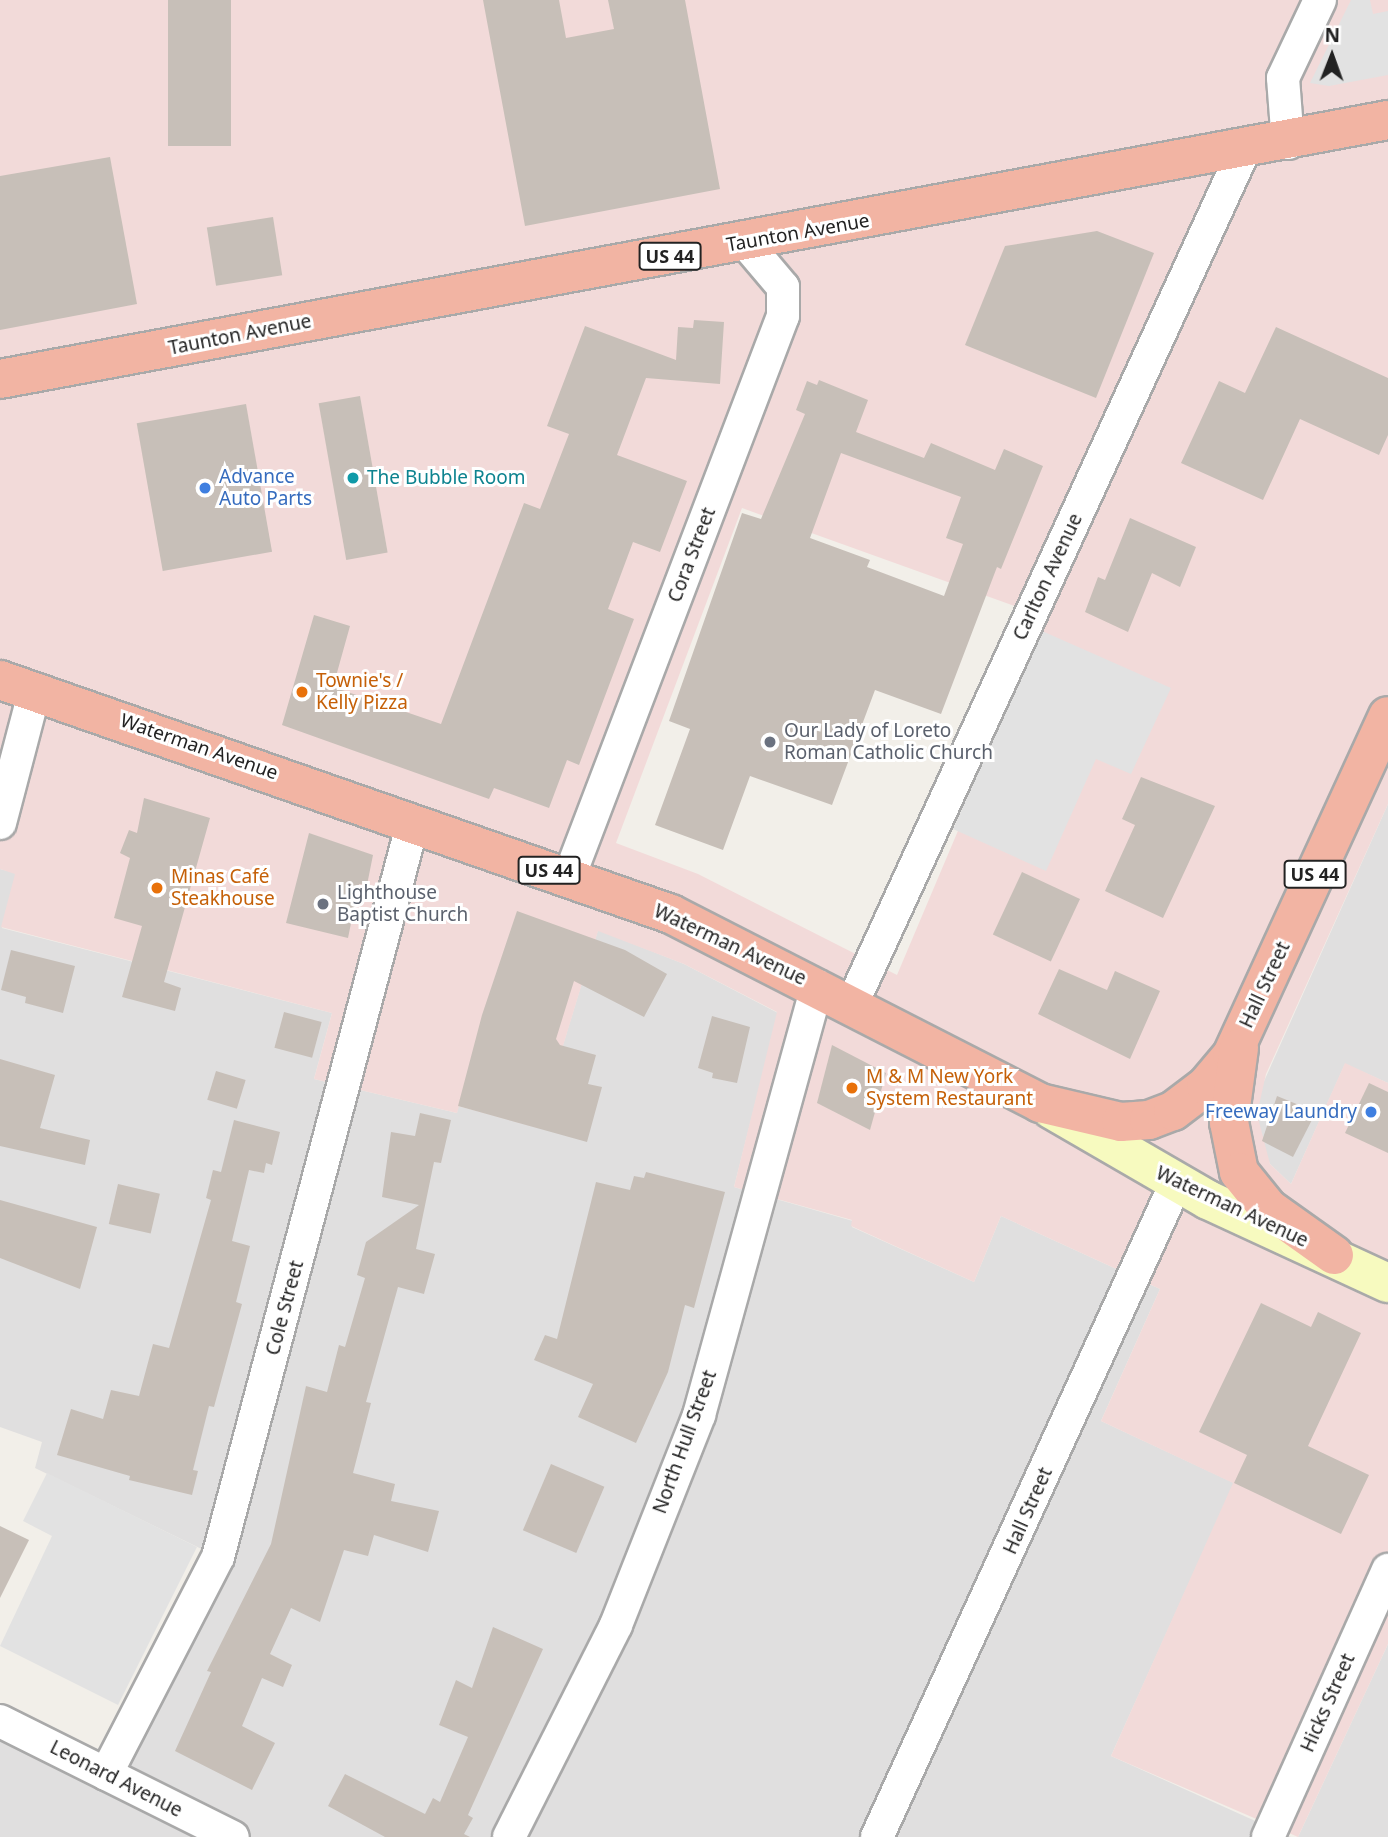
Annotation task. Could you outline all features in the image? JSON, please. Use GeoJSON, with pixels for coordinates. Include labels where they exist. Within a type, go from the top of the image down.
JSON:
{"type":"FeatureCollection","features":[{"type":"Feature","properties":{"kind":"highway","name":"Taunton Avenue"},"geometry":{"type":"LineString","coordinates":[[0,379],[1288,143],[1388,120]]}},
{"type":"Feature","properties":{"kind":"highway"},"geometry":{"type":"LineString","coordinates":[[1340,133],[1388,128]]}},
{"type":"Feature","properties":{"kind":"highway","name":"US 44"},"geometry":{"type":"LineString","coordinates":[[0,674],[18,685]]}},
{"type":"Feature","properties":{"kind":"highway","name":"Waterman Avenue"},"geometry":{"type":"LineString","coordinates":[[18,685],[569,877],[692,923],[1040,1103]]}},
{"type":"Feature","properties":{"kind":"highway","name":"Hall Street"},"geometry":{"type":"LineString","coordinates":[[1040,1103],[1105,1121],[1161,1117],[1206,1086],[1232,1055],[1243,1033],[1388,716]]}},
{"type":"Feature","properties":{"kind":"highway"},"geometry":{"type":"LineString","coordinates":[[1243,1033],[1229,1122],[1239,1172],[1268,1208],[1334,1255]]}},
{"type":"Feature","properties":{"kind":"main road","name":"Waterman Avenue"},"geometry":{"type":"LineString","coordinates":[[1040,1103],[1176,1183],[1334,1255],[1388,1283]]}},
{"type":"Feature","properties":{"kind":"street"},"geometry":{"type":"LineString","coordinates":[[1288,143],[1283,78],[1320,0]]}},
{"type":"Feature","properties":{"kind":"street","name":"Carlton Avenue"},"geometry":{"type":"LineString","coordinates":[[852,1004],[1244,150]]}},
{"type":"Feature","properties":{"kind":"street","name":"Cora Street"},"geometry":{"type":"LineString","coordinates":[[569,877],[783,316],[783,287],[745,242]]}},
{"type":"Feature","properties":{"kind":"street"},"geometry":{"type":"LineString","coordinates":[[0,823],[18,685]]}},
{"type":"Feature","properties":{"kind":"street","name":"Cole Street"},"geometry":{"type":"LineString","coordinates":[[106,1774],[218,1557],[413,822]]}},
{"type":"Feature","properties":{"kind":"street","name":"North Hull Street"},"geometry":{"type":"LineString","coordinates":[[509,1837],[616,1625],[699,1415],[817,986]]}},
{"type":"Feature","properties":{"kind":"street","name":"Hall Street"},"geometry":{"type":"LineString","coordinates":[[877,1837],[1176,1183]]}},
{"type":"Feature","properties":{"kind":"street","name":"Hicks Street"},"geometry":{"type":"LineString","coordinates":[[1268,1837],[1388,1570]]}},
{"type":"Feature","properties":{"kind":"street","name":"Leonard Avenue"},"geometry":{"type":"LineString","coordinates":[[0,1721],[233,1837]]}},
{"type":"Feature","properties":{"kind":"shaded area"},"geometry":{"type":"Polygon","coordinates":[[[0,0],[1388,0],[1388,804],[1266,1074],[1257,1114],[1270,1164],[1291,1184],[1345,1063],[1388,1083],[1388,1644],[1298,1837],[1111,1756],[1233,1483],[1101,1421],[1160,1289],[1001,1216],[974,1282],[851,1226],[852,1220],[734,1187],[777,1012],[684,964],[598,931],[538,1128],[459,1106],[457,1113],[314,1079],[332,1013],[1,927],[15,874],[0,869],[0,0]],[[742,508],[616,843],[698,874],[897,975],[1048,618],[742,508]]]}},
{"type":"Feature","properties":{"kind":"shaded area"},"geometry":{"type":"Polygon","coordinates":[[[1351,0],[1370,0],[1373,14],[1388,11],[1388,75],[1329,86],[1310,83],[1351,0]]]}},
{"type":"Feature","properties":{"kind":"shaded area"},"geometry":{"type":"Polygon","coordinates":[[[1042,631],[1171,688],[1131,774],[1096,759],[1046,871],[953,829],[1042,631]]]}},
{"type":"Feature","properties":{"kind":"shaded area"},"geometry":{"type":"Polygon","coordinates":[[[1388,804],[1388,1083],[1345,1064],[1291,1184],[1270,1164],[1262,1147],[1257,1114],[1261,1088],[1388,804]]]}},
{"type":"Feature","properties":{"kind":"shaded area"},"geometry":{"type":"Polygon","coordinates":[[[0,869],[16,873],[2,928],[332,1013],[314,1079],[457,1113],[458,1106],[538,1127],[598,930],[684,964],[778,1013],[734,1187],[853,1221],[852,1227],[974,1282],[1001,1216],[1160,1289],[1101,1421],[1234,1483],[1111,1756],[1291,1837],[0,1837],[0,1721],[106,1773],[218,1557],[35,1468],[42,1442],[0,1427],[0,869]]]}},
{"type":"Feature","properties":{"kind":"shaded area"},"geometry":{"type":"Polygon","coordinates":[[[47,1473],[197,1547],[118,1705],[0,1646],[52,1536],[23,1521],[47,1473]]]}},
{"type":"Feature","properties":{"kind":"shaded area"},"geometry":{"type":"Polygon","coordinates":[[[1388,1644],[1388,1837],[1298,1837],[1388,1644]]]}},
{"type":"Feature","properties":{"kind":"building"},"geometry":{"type":"Polygon","coordinates":[[[168,0],[231,0],[231,146],[168,146],[168,0]]]}},
{"type":"Feature","properties":{"kind":"building"},"geometry":{"type":"Polygon","coordinates":[[[483,0],[559,0],[566,38],[614,29],[608,0],[685,0],[720,189],[525,226],[483,0]]]}},
{"type":"Feature","properties":{"kind":"building"},"geometry":{"type":"Polygon","coordinates":[[[110,157],[137,304],[0,330],[0,176],[110,157]]]}},
{"type":"Feature","properties":{"kind":"building"},"geometry":{"type":"Polygon","coordinates":[[[273,217],[282,275],[216,286],[207,227],[273,217]]]}},
{"type":"Feature","properties":{"kind":"building"},"geometry":{"type":"Polygon","coordinates":[[[1097,231],[1154,253],[1096,398],[965,345],[1005,246],[1097,231]]]}},
{"type":"Feature","properties":{"kind":"building"},"geometry":{"type":"Polygon","coordinates":[[[694,320],[724,322],[720,384],[646,378],[617,455],[687,481],[660,552],[633,542],[608,609],[634,619],[579,765],[567,760],[549,808],[494,788],[489,799],[282,725],[314,615],[350,626],[333,687],[441,724],[524,503],[540,509],[569,434],[547,426],[585,326],[676,360],[678,327],[693,328],[694,320]]]}},
{"type":"Feature","properties":{"kind":"building"},"geometry":{"type":"Polygon","coordinates":[[[1276,327],[1388,378],[1388,435],[1379,455],[1300,419],[1263,500],[1181,463],[1219,381],[1245,393],[1276,327]]]}},
{"type":"Feature","properties":{"kind":"building"},"geometry":{"type":"Polygon","coordinates":[[[819,380],[868,400],[856,432],[924,458],[931,443],[995,470],[1004,449],[1043,466],[1001,569],[997,567],[941,714],[875,690],[832,805],[750,776],[723,850],[655,825],[690,729],[669,721],[742,513],[761,519],[805,414],[796,410],[807,381],[817,385],[819,380]],[[841,453],[810,538],[870,560],[867,567],[944,596],[963,544],[946,538],[961,497],[841,453]]]}},
{"type":"Feature","properties":{"kind":"building","name":"The Bubble Room"},"geometry":{"type":"Polygon","coordinates":[[[360,396],[388,553],[346,560],[319,403],[360,396]]]}},
{"type":"Feature","properties":{"kind":"building","name":"Advance Auto Parts"},"geometry":{"type":"Polygon","coordinates":[[[246,404],[272,552],[163,571],[137,423],[246,404]]]}},
{"type":"Feature","properties":{"kind":"building"},"geometry":{"type":"Polygon","coordinates":[[[1130,518],[1196,547],[1180,587],[1152,573],[1128,632],[1085,612],[1098,577],[1105,580],[1130,518]]]}},
{"type":"Feature","properties":{"kind":"building"},"geometry":{"type":"Polygon","coordinates":[[[1141,777],[1215,806],[1163,918],[1105,891],[1135,825],[1122,819],[1141,777]]]}},
{"type":"Feature","properties":{"kind":"building","name":"Minas Café Steakhouse"},"geometry":{"type":"Polygon","coordinates":[[[144,798],[210,818],[164,982],[181,988],[175,1011],[122,997],[142,926],[114,918],[130,858],[120,853],[129,830],[137,833],[144,798]]]}},
{"type":"Feature","properties":{"kind":"building","name":"Lighthouse Baptist Church"},"geometry":{"type":"Polygon","coordinates":[[[309,833],[373,855],[367,885],[359,884],[348,938],[286,923],[309,833]]]}},
{"type":"Feature","properties":{"kind":"building"},"geometry":{"type":"Polygon","coordinates":[[[1022,872],[1080,899],[1051,962],[993,935],[1022,872]]]}},
{"type":"Feature","properties":{"kind":"building"},"geometry":{"type":"Polygon","coordinates":[[[517,911],[625,950],[667,974],[644,1017],[574,981],[556,1039],[560,1045],[596,1055],[588,1084],[602,1087],[587,1142],[458,1106],[482,1015],[517,911]]]}},
{"type":"Feature","properties":{"kind":"building"},"geometry":{"type":"Polygon","coordinates":[[[11,950],[75,966],[63,1013],[25,1003],[26,997],[1,990],[11,950]]]}},
{"type":"Feature","properties":{"kind":"building"},"geometry":{"type":"Polygon","coordinates":[[[1059,969],[1107,990],[1115,971],[1160,991],[1130,1059],[1038,1014],[1059,969]]]}},
{"type":"Feature","properties":{"kind":"building"},"geometry":{"type":"Polygon","coordinates":[[[284,1012],[322,1022],[312,1058],[274,1048],[284,1012]]]}},
{"type":"Feature","properties":{"kind":"building"},"geometry":{"type":"Polygon","coordinates":[[[712,1016],[750,1027],[737,1083],[712,1078],[713,1073],[698,1068],[712,1016]]]}},
{"type":"Feature","properties":{"kind":"building","name":"M & M New York System Restaurant"},"geometry":{"type":"Polygon","coordinates":[[[832,1045],[886,1073],[870,1130],[817,1103],[832,1045]]]}},
{"type":"Feature","properties":{"kind":"building"},"geometry":{"type":"Polygon","coordinates":[[[0,1059],[55,1075],[40,1128],[90,1140],[85,1165],[0,1146],[0,1059]]]}},
{"type":"Feature","properties":{"kind":"building"},"geometry":{"type":"Polygon","coordinates":[[[216,1071],[246,1080],[237,1109],[207,1100],[216,1071]]]}},
{"type":"Feature","properties":{"kind":"building","name":"Freeway Laundry"},"geometry":{"type":"Polygon","coordinates":[[[1369,1083],[1388,1092],[1388,1153],[1345,1133],[1369,1083]]]}},
{"type":"Feature","properties":{"kind":"building"},"geometry":{"type":"Polygon","coordinates":[[[1277,1096],[1316,1112],[1293,1157],[1262,1141],[1277,1096]]]}},
{"type":"Feature","properties":{"kind":"building"},"geometry":{"type":"Polygon","coordinates":[[[420,1113],[451,1120],[441,1163],[434,1162],[416,1249],[435,1254],[424,1294],[398,1287],[366,1402],[371,1403],[353,1473],[395,1484],[391,1501],[439,1511],[428,1552],[374,1535],[368,1556],[344,1550],[320,1622],[291,1608],[270,1654],[292,1665],[283,1687],[262,1678],[242,1726],[275,1743],[252,1790],[175,1751],[211,1672],[207,1671],[271,1544],[306,1386],[327,1392],[339,1345],[345,1347],[365,1278],[357,1275],[366,1242],[419,1205],[382,1197],[391,1132],[415,1136],[420,1113]]]}},
{"type":"Feature","properties":{"kind":"building"},"geometry":{"type":"Polygon","coordinates":[[[234,1120],[280,1132],[272,1165],[266,1163],[264,1173],[249,1170],[232,1241],[250,1246],[236,1302],[242,1304],[214,1407],[209,1406],[193,1470],[198,1471],[192,1495],[129,1480],[130,1476],[57,1455],[71,1409],[103,1419],[111,1390],[139,1396],[153,1344],[169,1348],[211,1200],[206,1198],[213,1170],[221,1172],[234,1120]]]}},
{"type":"Feature","properties":{"kind":"building"},"geometry":{"type":"Polygon","coordinates":[[[646,1172],[725,1192],[694,1308],[685,1305],[668,1372],[636,1443],[578,1417],[593,1384],[534,1360],[545,1335],[557,1339],[596,1182],[630,1190],[634,1176],[644,1178],[646,1172]]]}},
{"type":"Feature","properties":{"kind":"building"},"geometry":{"type":"Polygon","coordinates":[[[118,1184],[160,1194],[151,1234],[109,1224],[118,1184]]]}},
{"type":"Feature","properties":{"kind":"building"},"geometry":{"type":"Polygon","coordinates":[[[0,1200],[97,1227],[80,1289],[0,1258],[0,1200]]]}},
{"type":"Feature","properties":{"kind":"building"},"geometry":{"type":"Polygon","coordinates":[[[1261,1303],[1311,1327],[1318,1312],[1361,1333],[1308,1446],[1369,1475],[1341,1534],[1234,1483],[1247,1455],[1199,1432],[1261,1303]]]}},
{"type":"Feature","properties":{"kind":"building"},"geometry":{"type":"Polygon","coordinates":[[[551,1464],[604,1487],[576,1553],[523,1530],[551,1464]]]}},
{"type":"Feature","properties":{"kind":"building"},"geometry":{"type":"Polygon","coordinates":[[[0,1526],[29,1540],[0,1598],[0,1526]]]}},
{"type":"Feature","properties":{"kind":"building"},"geometry":{"type":"Polygon","coordinates":[[[493,1627],[543,1649],[468,1815],[473,1818],[464,1834],[470,1837],[385,1837],[328,1806],[345,1774],[425,1814],[433,1798],[440,1802],[468,1737],[439,1725],[456,1680],[472,1688],[493,1627]]]}},
{"type":"Feature","properties":{"kind":"place","name":"The Bubble Room"},"geometry":{"type":"Point","coordinates":[353,478]}},
{"type":"Feature","properties":{"kind":"place","name":"Advance Auto Parts"},"geometry":{"type":"Point","coordinates":[205,488]}},
{"type":"Feature","properties":{"kind":"place","name":"Townie's / Kelly Pizza"},"geometry":{"type":"Point","coordinates":[302,692]}},
{"type":"Feature","properties":{"kind":"place","name":"Our Lady of Loreto Roman Catholic Church"},"geometry":{"type":"Point","coordinates":[770,742]}},
{"type":"Feature","properties":{"kind":"place","name":"Minas Café Steakhouse"},"geometry":{"type":"Point","coordinates":[157,888]}},
{"type":"Feature","properties":{"kind":"place","name":"Lighthouse Baptist Church"},"geometry":{"type":"Point","coordinates":[323,904]}},
{"type":"Feature","properties":{"kind":"place","name":"M & M New York System Restaurant"},"geometry":{"type":"Point","coordinates":[852,1088]}},
{"type":"Feature","properties":{"kind":"place","name":"Freeway Laundry"},"geometry":{"type":"Point","coordinates":[1371,1112]}}]}
